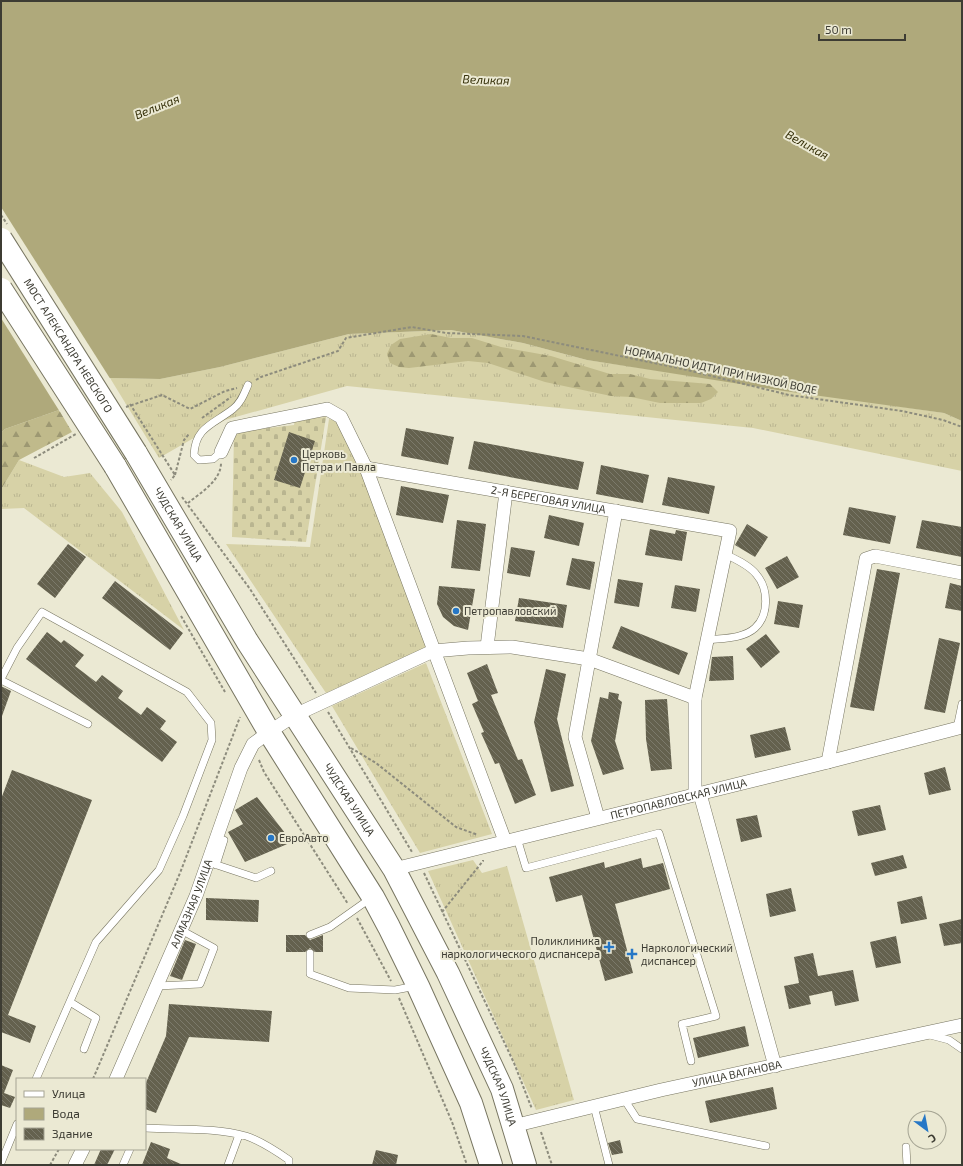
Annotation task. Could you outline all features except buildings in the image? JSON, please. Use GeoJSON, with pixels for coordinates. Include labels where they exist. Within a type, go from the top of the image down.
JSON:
{"type":"FeatureCollection","features":[{"type":"Feature","properties":{"kind":"highway","name":"МОСТ АЛЕКСАНДРА НЕВСКОГО"},"geometry":{"type":"LineString","coordinates":[[1,239],[136,452]]}},
{"type":"Feature","properties":{"kind":"highway"},"geometry":{"type":"LineString","coordinates":[[1,289],[115,466],[261,738],[373,897],[418,986],[471,1103],[491,1165]]}},
{"type":"Feature","properties":{"kind":"highway","name":"ЧУДСКАЯ УЛИЦА"},"geometry":{"type":"LineString","coordinates":[[136,452],[248,641],[394,869],[448,973],[502,1089],[525,1165]]}},
{"type":"Feature","properties":{"kind":"highway"},"geometry":{"type":"LineString","coordinates":[[418,986],[432,988],[442,983],[448,973]]}},
{"type":"Feature","properties":{"kind":"highway"},"geometry":{"type":"LineString","coordinates":[[450,1057],[456,1045],[468,1039],[480,1043]]}},
{"type":"Feature","properties":{"kind":"street"},"geometry":{"type":"LineString","coordinates":[[221,452],[232,428],[327,408],[341,417],[366,468],[433,651],[507,841]]}},
{"type":"Feature","properties":{"kind":"street","name":"2-Я БЕРЕГОВАЯ УЛИЦА"},"geometry":{"type":"LineString","coordinates":[[366,468],[730,531],[725,554]]}},
{"type":"Feature","properties":{"kind":"street"},"geometry":{"type":"LineString","coordinates":[[487,647],[506,492]]}},
{"type":"Feature","properties":{"kind":"street"},"geometry":{"type":"LineString","coordinates":[[598,818],[575,737],[616,511]]}},
{"type":"Feature","properties":{"kind":"street"},"geometry":{"type":"LineString","coordinates":[[725,554],[695,698],[698,794],[775,1066]]}},
{"type":"Feature","properties":{"kind":"street"},"geometry":{"type":"LineString","coordinates":[[828,762],[866,559],[875,556],[962,573]]}},
{"type":"Feature","properties":{"kind":"street"},"geometry":{"type":"LineString","coordinates":[[261,738],[295,715],[433,651],[512,646],[589,659],[695,698]]}},
{"type":"Feature","properties":{"kind":"street","name":"ПЕТРОПАВЛОВСКАЯ УЛИЦА"},"geometry":{"type":"LineString","coordinates":[[394,869],[478,847],[828,762],[959,727]]}},
{"type":"Feature","properties":{"kind":"street","name":"АЛМАЗНАЯ УЛИЦА"},"geometry":{"type":"LineString","coordinates":[[116,1078],[212,863],[231,794],[261,738]]}},
{"type":"Feature","properties":{"kind":"street","name":"УЛИЦА ВАГАНОВА"},"geometry":{"type":"LineString","coordinates":[[513,1126],[624,1099],[926,1034],[962,1024]]}},
{"type":"Feature","properties":{"kind":"street"},"geometry":{"type":"LineString","coordinates":[[76,1165],[83,1150]]}},
{"type":"Feature","properties":{"kind":"lane"},"geometry":{"type":"LineString","coordinates":[[221,452],[213,459],[199,460],[194,455],[197,438],[202,430],[234,408],[243,397],[248,385]]}},
{"type":"Feature","properties":{"kind":"lane"},"geometry":{"type":"LineString","coordinates":[[707,640],[742,635],[755,628],[763,617],[766,605],[764,590],[756,574],[725,554]]}},
{"type":"Feature","properties":{"kind":"lane"},"geometry":{"type":"LineString","coordinates":[[36,1078],[96,942],[131,904],[159,870],[183,816],[212,740],[210,723],[187,692],[42,612],[17,648],[1,679],[88,724]]}},
{"type":"Feature","properties":{"kind":"lane"},"geometry":{"type":"LineString","coordinates":[[959,727],[962,704]]}},
{"type":"Feature","properties":{"kind":"lane"},"geometry":{"type":"LineString","coordinates":[[507,841],[526,868],[659,833],[716,1016],[682,1024],[691,1061]]}},
{"type":"Feature","properties":{"kind":"lane"},"geometry":{"type":"LineString","coordinates":[[224,840],[212,863],[256,878],[271,871]]}},
{"type":"Feature","properties":{"kind":"lane"},"geometry":{"type":"LineString","coordinates":[[310,935],[330,927],[373,897]]}},
{"type":"Feature","properties":{"kind":"lane"},"geometry":{"type":"LineString","coordinates":[[157,986],[200,984],[214,948],[181,930]]}},
{"type":"Feature","properties":{"kind":"lane"},"geometry":{"type":"LineString","coordinates":[[310,952],[310,974],[348,988],[395,990],[418,986]]}},
{"type":"Feature","properties":{"kind":"lane"},"geometry":{"type":"LineString","coordinates":[[70,1002],[96,1018],[84,1049]]}},
{"type":"Feature","properties":{"kind":"lane"},"geometry":{"type":"LineString","coordinates":[[926,1034],[949,1040],[962,1049]]}},
{"type":"Feature","properties":{"kind":"lane"},"geometry":{"type":"LineString","coordinates":[[624,1099],[637,1119],[766,1146]]}},
{"type":"Feature","properties":{"kind":"lane"},"geometry":{"type":"LineString","coordinates":[[594,1106],[609,1165]]}},
{"type":"Feature","properties":{"kind":"lane"},"geometry":{"type":"LineString","coordinates":[[1,1163],[16,1126]]}},
{"type":"Feature","properties":{"kind":"lane"},"geometry":{"type":"LineString","coordinates":[[146,1128],[220,1132],[246,1136],[273,1149],[289,1160],[289,1165]]}},
{"type":"Feature","properties":{"kind":"lane"},"geometry":{"type":"LineString","coordinates":[[228,1165],[239,1135]]}},
{"type":"Feature","properties":{"kind":"lane"},"geometry":{"type":"LineString","coordinates":[[906,1147],[907,1165]]}},
{"type":"Feature","properties":{"kind":"lane"},"geometry":{"type":"LineString","coordinates":[[123,1165],[130,1150]]}},
{"type":"Feature","properties":{"kind":"path","name":"НОРМАЛЬНО ИДТИ ПРИ НИЗКОЙ ВОДЕ"},"geometry":{"type":"LineString","coordinates":[[248,385],[261,377],[338,351],[346,338],[412,327],[446,334],[523,336],[683,369],[789,395],[902,411],[943,420],[962,427]]}},
{"type":"Feature","properties":{"kind":"path"},"geometry":{"type":"LineString","coordinates":[[124,408],[130,404],[162,395],[190,409],[225,391],[248,385]]}},
{"type":"Feature","properties":{"kind":"path"},"geometry":{"type":"LineString","coordinates":[[199,422],[204,416],[248,385]]}},
{"type":"Feature","properties":{"kind":"path"},"geometry":{"type":"LineString","coordinates":[[130,404],[175,475]]}},
{"type":"Feature","properties":{"kind":"path"},"geometry":{"type":"LineString","coordinates":[[170,481],[175,475],[184,440],[194,428]]}},
{"type":"Feature","properties":{"kind":"path"},"geometry":{"type":"LineString","coordinates":[[34,458],[82,431]]}},
{"type":"Feature","properties":{"kind":"path"},"geometry":{"type":"LineString","coordinates":[[188,503],[211,485],[221,469],[221,452]]}},
{"type":"Feature","properties":{"kind":"path"},"geometry":{"type":"LineString","coordinates":[[93,1078],[180,873],[240,717]]}},
{"type":"Feature","properties":{"kind":"path"},"geometry":{"type":"LineString","coordinates":[[261,738],[264,772],[353,911],[395,990],[452,1122],[467,1165]]}},
{"type":"Feature","properties":{"kind":"path"},"geometry":{"type":"LineString","coordinates":[[350,747],[376,764],[456,827],[507,841]]}},
{"type":"Feature","properties":{"kind":"path"},"geometry":{"type":"LineString","coordinates":[[442,912],[483,861],[478,847]]}},
{"type":"Feature","properties":{"kind":"path"},"geometry":{"type":"LineString","coordinates":[[50,1165],[58,1150]]}},
{"type":"Feature","properties":{"kind":"green space"},"geometry":{"type":"Polygon","coordinates":[[[451,330],[523,343],[587,360],[944,413],[962,421],[962,471],[753,428],[347,386],[225,420],[159,458],[110,378],[160,379],[220,367],[349,334],[451,330]]]}},
{"type":"Feature","properties":{"kind":"green space"},"geometry":{"type":"Polygon","coordinates":[[[431,334],[451,338],[472,338],[501,347],[551,356],[610,374],[630,374],[650,379],[710,384],[718,392],[711,399],[701,403],[660,403],[631,397],[611,396],[545,382],[488,363],[468,361],[409,368],[399,367],[390,363],[387,354],[391,345],[400,339],[431,334]]]}},
{"type":"Feature","properties":{"kind":"green space"},"geometry":{"type":"Polygon","coordinates":[[[59,410],[72,432],[19,460],[2,488],[1,496],[1,433],[5,429],[59,410]]]}},
{"type":"Feature","properties":{"kind":"green space"},"geometry":{"type":"Polygon","coordinates":[[[326,417],[306,542],[232,537],[234,432],[294,425],[295,420],[326,417]]]}},
{"type":"Feature","properties":{"kind":"green space"},"geometry":{"type":"Polygon","coordinates":[[[329,419],[343,423],[429,646],[326,693],[226,544],[310,547],[329,419]]]}},
{"type":"Feature","properties":{"kind":"green space"},"geometry":{"type":"Polygon","coordinates":[[[19,460],[64,477],[90,473],[122,512],[184,630],[24,508],[1,509],[2,488],[19,460]]]}},
{"type":"Feature","properties":{"kind":"green space"},"geometry":{"type":"Polygon","coordinates":[[[426,663],[492,834],[420,853],[332,706],[426,663]]]}},
{"type":"Feature","properties":{"kind":"green space"},"geometry":{"type":"Polygon","coordinates":[[[473,860],[482,873],[507,866],[574,1100],[536,1110],[428,871],[473,860]]]}},
{"type":"Feature","properties":{"kind":"water","name":"Великая"},"geometry":{"type":"Polygon","coordinates":[[[1,1],[962,1],[962,421],[944,413],[784,391],[587,360],[523,343],[451,330],[349,334],[220,367],[160,379],[110,378],[59,410],[5,429],[1,433],[1,1]]]}},
{"type":"Feature","properties":{"kind":"pier"},"geometry":{"type":"Polygon","coordinates":[[[1,207],[111,380],[60,412],[1,318],[1,207]]]}},
{"type":"Feature","properties":{"kind":"place","name":"Церковь Петра и Павла"},"geometry":{"type":"Point","coordinates":[294,460]}},
{"type":"Feature","properties":{"kind":"place","name":"Петропавловский"},"geometry":{"type":"Point","coordinates":[456,611]}},
{"type":"Feature","properties":{"kind":"place","name":"ЕвроАвто"},"geometry":{"type":"Point","coordinates":[271,838]}},
{"type":"Feature","properties":{"kind":"place","name":"Поликлиника наркологического диспансера"},"geometry":{"type":"Point","coordinates":[609,947]}},
{"type":"Feature","properties":{"kind":"place","name":"Наркологический диспансер"},"geometry":{"type":"Point","coordinates":[632,954]}}]}
